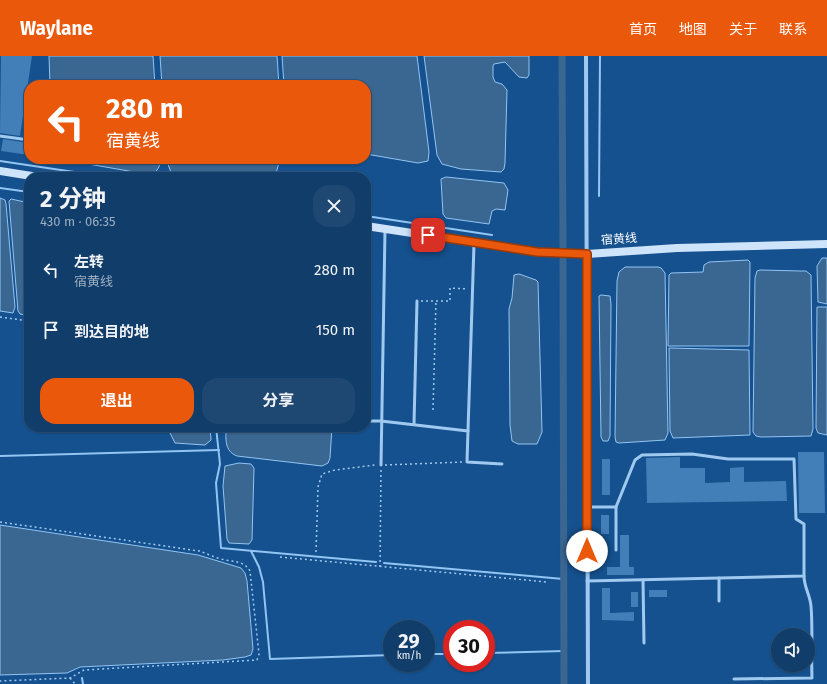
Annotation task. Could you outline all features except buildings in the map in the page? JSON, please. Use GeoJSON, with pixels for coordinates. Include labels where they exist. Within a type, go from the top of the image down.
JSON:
{"type":"FeatureCollection","features":[{"type":"Feature","properties":{"kind":"main road"},"geometry":{"type":"LineString","coordinates":[[0,171],[24,175]]}},
{"type":"Feature","properties":{"kind":"main road","name":"宿黄线"},"geometry":{"type":"LineString","coordinates":[[371,227],[537,252],[587,254],[677,248],[827,244]]}},
{"type":"Feature","properties":{"kind":"street"},"geometry":{"type":"LineString","coordinates":[[586,56],[588,684]]}},
{"type":"Feature","properties":{"kind":"lane"},"geometry":{"type":"LineString","coordinates":[[0,136],[24,139]]}},
{"type":"Feature","properties":{"kind":"lane"},"geometry":{"type":"LineString","coordinates":[[381,465],[385,228]]}},
{"type":"Feature","properties":{"kind":"lane"},"geometry":{"type":"LineString","coordinates":[[474,242],[467,462],[502,464]]}},
{"type":"Feature","properties":{"kind":"lane"},"geometry":{"type":"LineString","coordinates":[[414,424],[417,300]]}},
{"type":"Feature","properties":{"kind":"lane"},"geometry":{"type":"LineString","coordinates":[[371,421],[468,430]]}},
{"type":"Feature","properties":{"kind":"lane"},"geometry":{"type":"LineString","coordinates":[[616,550],[616,507],[635,460],[642,455],[692,454],[728,459],[794,459],[796,519],[804,526],[804,584],[808,592],[811,605],[812,678],[734,679]]}},
{"type":"Feature","properties":{"kind":"lane"},"geometry":{"type":"LineString","coordinates":[[587,507],[616,507]]}},
{"type":"Feature","properties":{"kind":"lane"},"geometry":{"type":"LineString","coordinates":[[587,581],[804,576]]}},
{"type":"Feature","properties":{"kind":"lane"},"geometry":{"type":"LineString","coordinates":[[719,578],[720,601]]}},
{"type":"Feature","properties":{"kind":"lane"},"geometry":{"type":"LineString","coordinates":[[643,580],[644,644]]}},
{"type":"Feature","properties":{"kind":"path"},"geometry":{"type":"LineString","coordinates":[[417,300],[450,302],[450,288],[472,289]]}},
{"type":"Feature","properties":{"kind":"path"},"geometry":{"type":"LineString","coordinates":[[432,410],[436,301]]}},
{"type":"Feature","properties":{"kind":"path"},"geometry":{"type":"LineString","coordinates":[[0,317],[24,320]]}},
{"type":"Feature","properties":{"kind":"path"},"geometry":{"type":"LineString","coordinates":[[316,552],[318,487],[322,474],[335,470],[381,465],[467,462]]}},
{"type":"Feature","properties":{"kind":"path"},"geometry":{"type":"LineString","coordinates":[[380,567],[381,465]]}},
{"type":"Feature","properties":{"kind":"path"},"geometry":{"type":"LineString","coordinates":[[0,522],[199,551],[220,559],[242,563],[247,566],[250,571],[259,654],[257,660],[84,670],[70,678],[0,681]]}},
{"type":"Feature","properties":{"kind":"path"},"geometry":{"type":"LineString","coordinates":[[280,557],[547,582]]}},
{"type":"Feature","properties":{"kind":"path"},"geometry":{"type":"LineString","coordinates":[[70,678],[75,684]]}},
{"type":"Feature","properties":{"kind":"water"},"geometry":{"type":"Polygon","coordinates":[[[49,56],[153,56],[155,80],[50,80],[49,56]]]}},
{"type":"Feature","properties":{"kind":"water"},"geometry":{"type":"Polygon","coordinates":[[[160,56],[277,56],[279,80],[162,80],[160,56]]]}},
{"type":"Feature","properties":{"kind":"water"},"geometry":{"type":"Polygon","coordinates":[[[282,56],[417,56],[429,152],[428,161],[418,163],[371,155],[371,80],[284,80],[282,56]]]}},
{"type":"Feature","properties":{"kind":"water"},"geometry":{"type":"Polygon","coordinates":[[[424,56],[529,56],[529,75],[527,78],[519,77],[505,62],[494,64],[493,66],[493,77],[495,82],[502,84],[507,90],[505,163],[504,169],[501,172],[461,169],[442,164],[437,155],[424,56]]]}},
{"type":"Feature","properties":{"kind":"water"},"geometry":{"type":"Polygon","coordinates":[[[88,164],[160,164],[156,172],[135,172],[88,164]]]}},
{"type":"Feature","properties":{"kind":"water"},"geometry":{"type":"Polygon","coordinates":[[[168,164],[279,164],[276,172],[171,172],[168,164]]]}},
{"type":"Feature","properties":{"kind":"water"},"geometry":{"type":"Polygon","coordinates":[[[446,177],[504,183],[508,190],[505,210],[496,209],[492,211],[489,224],[446,218],[443,214],[441,179],[446,177]]]}},
{"type":"Feature","properties":{"kind":"water"},"geometry":{"type":"Polygon","coordinates":[[[0,198],[5,200],[6,204],[15,307],[13,313],[0,311],[0,198]]]}},
{"type":"Feature","properties":{"kind":"water"},"geometry":{"type":"Polygon","coordinates":[[[11,199],[24,202],[24,315],[20,314],[18,311],[9,201],[11,199]]]}},
{"type":"Feature","properties":{"kind":"water"},"geometry":{"type":"Polygon","coordinates":[[[822,258],[827,258],[827,304],[818,302],[817,266],[822,258]]]}},
{"type":"Feature","properties":{"kind":"water"},"geometry":{"type":"Polygon","coordinates":[[[748,260],[750,262],[749,346],[668,346],[669,275],[671,273],[703,272],[704,265],[709,262],[748,260]]]}},
{"type":"Feature","properties":{"kind":"water"},"geometry":{"type":"Polygon","coordinates":[[[625,267],[658,267],[665,273],[668,433],[665,440],[616,442],[617,281],[619,272],[625,267]]]}},
{"type":"Feature","properties":{"kind":"water"},"geometry":{"type":"Polygon","coordinates":[[[757,271],[806,271],[811,275],[813,429],[811,436],[761,437],[756,436],[753,432],[755,278],[757,271]]]}},
{"type":"Feature","properties":{"kind":"water"},"geometry":{"type":"Polygon","coordinates":[[[519,274],[538,282],[542,432],[537,444],[518,444],[512,441],[510,425],[509,309],[512,298],[514,275],[519,274]]]}},
{"type":"Feature","properties":{"kind":"water"},"geometry":{"type":"Polygon","coordinates":[[[599,296],[610,296],[611,304],[610,436],[608,441],[603,441],[601,437],[599,296]]]}},
{"type":"Feature","properties":{"kind":"water"},"geometry":{"type":"Polygon","coordinates":[[[817,307],[827,307],[827,435],[818,433],[816,428],[817,307]]]}},
{"type":"Feature","properties":{"kind":"water"},"geometry":{"type":"Polygon","coordinates":[[[669,348],[749,350],[750,435],[673,438],[670,431],[669,348]]]}},
{"type":"Feature","properties":{"kind":"water"},"geometry":{"type":"Polygon","coordinates":[[[170,432],[210,432],[211,440],[205,445],[175,443],[170,432]]]}},
{"type":"Feature","properties":{"kind":"water"},"geometry":{"type":"Polygon","coordinates":[[[226,432],[332,432],[330,458],[328,463],[322,466],[237,456],[230,451],[226,440],[226,432]]]}},
{"type":"Feature","properties":{"kind":"water"},"geometry":{"type":"Polygon","coordinates":[[[239,463],[251,464],[254,468],[252,540],[249,544],[229,543],[227,539],[223,486],[225,466],[239,463]]]}},
{"type":"Feature","properties":{"kind":"water"},"geometry":{"type":"Polygon","coordinates":[[[0,525],[198,555],[241,568],[245,573],[247,581],[253,649],[251,655],[223,660],[80,667],[67,673],[0,675],[0,525]]]}},
{"type":"Feature","properties":{"kind":"waterway"},"geometry":{"type":"LineString","coordinates":[[562,56],[563,247]]}},
{"type":"Feature","properties":{"kind":"waterway"},"geometry":{"type":"LineString","coordinates":[[599,196],[600,56]]}},
{"type":"Feature","properties":{"kind":"waterway"},"geometry":{"type":"LineString","coordinates":[[0,161],[74,172]]}},
{"type":"Feature","properties":{"kind":"waterway"},"geometry":{"type":"LineString","coordinates":[[0,188],[24,191]]}},
{"type":"Feature","properties":{"kind":"waterway"},"geometry":{"type":"LineString","coordinates":[[371,217],[492,235]]}},
{"type":"Feature","properties":{"kind":"waterway"},"geometry":{"type":"LineString","coordinates":[[563,260],[564,684]]}},
{"type":"Feature","properties":{"kind":"waterway"},"geometry":{"type":"LineString","coordinates":[[217,432],[220,464],[216,483],[221,548],[376,562]]}},
{"type":"Feature","properties":{"kind":"waterway"},"geometry":{"type":"LineString","coordinates":[[0,456],[219,450]]}},
{"type":"Feature","properties":{"kind":"waterway"},"geometry":{"type":"LineString","coordinates":[[251,551],[259,567],[263,582],[270,659],[383,655]]}},
{"type":"Feature","properties":{"kind":"waterway"},"geometry":{"type":"LineString","coordinates":[[384,563],[563,579]]}},
{"type":"Feature","properties":{"kind":"waterway"},"geometry":{"type":"LineString","coordinates":[[495,653],[564,651]]}},
{"type":"Feature","properties":{"kind":"waterway"},"geometry":{"type":"LineString","coordinates":[[435,654],[443,654]]}},
{"type":"Feature","properties":{"kind":"waterway"},"geometry":{"type":"LineString","coordinates":[[82,678],[83,684]]}},
{"type":"Feature","properties":{"kind":"route"},"geometry":{"type":"LineString","coordinates":[[428,235],[537,252],[587,254],[587,551]]}}]}
